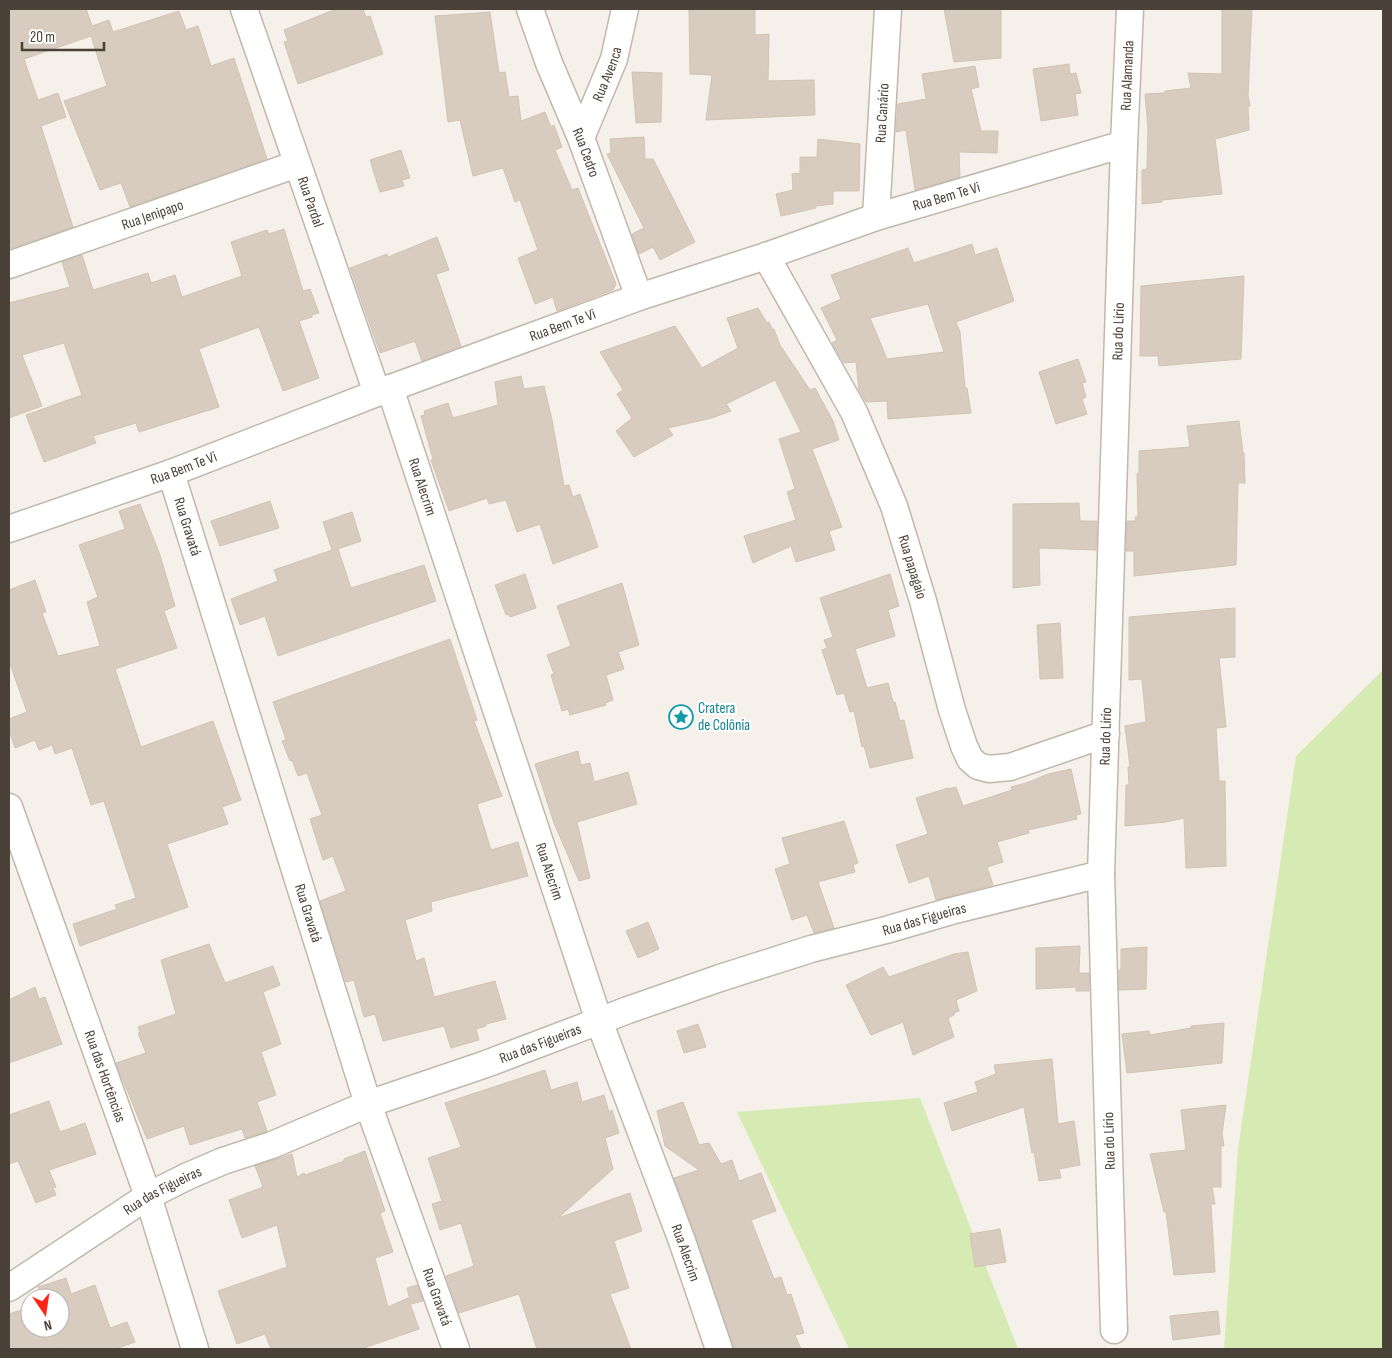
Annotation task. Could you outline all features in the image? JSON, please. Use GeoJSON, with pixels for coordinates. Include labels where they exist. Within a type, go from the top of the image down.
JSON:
{"type":"FeatureCollection","features":[{"type":"Feature","properties":{"kind":"street","name":"Rua Pardal"},"geometry":{"type":"LineString","coordinates":[[244,9],[297,164],[384,391]]}},
{"type":"Feature","properties":{"kind":"street","name":"Rua Cedro"},"geometry":{"type":"LineString","coordinates":[[530,9],[549,63],[581,138],[639,297]]}},
{"type":"Feature","properties":{"kind":"street","name":"Rua Avenca"},"geometry":{"type":"LineString","coordinates":[[581,138],[614,59],[625,9]]}},
{"type":"Feature","properties":{"kind":"street","name":"Rua Canário"},"geometry":{"type":"LineString","coordinates":[[876,217],[888,9]]}},
{"type":"Feature","properties":{"kind":"street","name":"Rua Alamanda"},"geometry":{"type":"LineString","coordinates":[[1124,144],[1130,9]]}},
{"type":"Feature","properties":{"kind":"street","name":"Rua Bem Te Vi"},"geometry":{"type":"LineString","coordinates":[[9,529],[171,473],[384,391],[639,297],[766,256],[876,217],[1124,144]]}},
{"type":"Feature","properties":{"kind":"street","name":"Rua do Lírio"},"geometry":{"type":"LineString","coordinates":[[1114,1330],[1101,874],[1124,144]]}},
{"type":"Feature","properties":{"kind":"street","name":"Rua Jenipapo"},"geometry":{"type":"LineString","coordinates":[[9,265],[297,164]]}},
{"type":"Feature","properties":{"kind":"street","name":"Rua papagaio"},"geometry":{"type":"LineString","coordinates":[[766,256],[854,412],[894,506],[923,601],[952,710],[970,759],[978,766],[989,769],[1010,767],[1106,734]]}},
{"type":"Feature","properties":{"kind":"street","name":"Rua Alecrim"},"geometry":{"type":"LineString","coordinates":[[384,391],[599,1021],[682,1241],[719,1349]]}},
{"type":"Feature","properties":{"kind":"street","name":"Rua Gravatá"},"geometry":{"type":"LineString","coordinates":[[171,473],[368,1104],[456,1349]]}},
{"type":"Feature","properties":{"kind":"street","name":"Rua das Hortências"},"geometry":{"type":"LineString","coordinates":[[9,806],[148,1196],[195,1349]]}},
{"type":"Feature","properties":{"kind":"street","name":"Rua das Figueiras"},"geometry":{"type":"LineString","coordinates":[[9,1288],[148,1196],[188,1176],[368,1104],[486,1064],[720,978],[811,950],[951,911],[1101,874]]}},
{"type":"Feature","properties":{"kind":"green space"},"geometry":{"type":"Polygon","coordinates":[[[1383,670],[1383,1349],[1224,1349],[1238,1149],[1296,756],[1383,670]]]}},
{"type":"Feature","properties":{"kind":"green space"},"geometry":{"type":"Polygon","coordinates":[[[920,1098],[1018,1349],[849,1349],[737,1112],[920,1098]]]}},
{"type":"Feature","properties":{"kind":"building"},"geometry":{"type":"Polygon","coordinates":[[[9,9],[86,9],[92,26],[109,20],[113,32],[179,11],[186,30],[198,26],[211,66],[234,58],[267,159],[130,207],[121,183],[100,190],[64,101],[107,86],[91,36],[24,59],[38,100],[58,93],[66,117],[41,126],[73,227],[9,249],[9,9]]]}},
{"type":"Feature","properties":{"kind":"building"},"geometry":{"type":"Polygon","coordinates":[[[336,9],[363,9],[366,17],[370,16],[383,54],[298,84],[284,42],[288,41],[284,30],[336,9]]]}},
{"type":"Feature","properties":{"kind":"building"},"geometry":{"type":"Polygon","coordinates":[[[689,9],[755,9],[755,35],[769,34],[768,81],[814,80],[815,115],[706,120],[712,75],[690,74],[689,9]]]}},
{"type":"Feature","properties":{"kind":"building"},"geometry":{"type":"Polygon","coordinates":[[[944,9],[1001,9],[1001,58],[954,62],[944,9]]]}},
{"type":"Feature","properties":{"kind":"building"},"geometry":{"type":"Polygon","coordinates":[[[1222,9],[1252,9],[1248,95],[1250,106],[1248,106],[1249,130],[1215,139],[1222,194],[1142,204],[1142,170],[1147,169],[1148,129],[1145,94],[1165,93],[1165,91],[1191,88],[1188,73],[1222,74],[1222,9]]]}},
{"type":"Feature","properties":{"kind":"building"},"geometry":{"type":"Polygon","coordinates":[[[490,12],[499,73],[505,72],[509,97],[518,96],[521,121],[545,112],[551,127],[554,125],[562,147],[555,150],[572,190],[578,188],[616,284],[613,290],[557,311],[553,297],[535,304],[518,258],[538,250],[520,200],[515,202],[503,168],[473,176],[460,120],[448,122],[435,16],[490,12]]]}},
{"type":"Feature","properties":{"kind":"building"},"geometry":{"type":"Polygon","coordinates":[[[1069,64],[1070,74],[1076,73],[1081,93],[1075,94],[1078,115],[1041,121],[1033,69],[1069,64]]]}},
{"type":"Feature","properties":{"kind":"building"},"geometry":{"type":"Polygon","coordinates":[[[975,66],[979,87],[971,89],[981,131],[998,131],[997,153],[959,152],[960,177],[915,190],[906,130],[896,132],[898,104],[926,99],[922,74],[975,66]]]}},
{"type":"Feature","properties":{"kind":"building"},"geometry":{"type":"Polygon","coordinates":[[[632,72],[662,73],[661,122],[636,123],[632,72]]]}},
{"type":"Feature","properties":{"kind":"building"},"geometry":{"type":"Polygon","coordinates":[[[644,137],[645,159],[653,159],[695,242],[660,260],[653,247],[639,254],[632,234],[644,228],[607,154],[611,153],[610,139],[644,137]]]}},
{"type":"Feature","properties":{"kind":"building"},"geometry":{"type":"Polygon","coordinates":[[[818,139],[860,144],[859,191],[833,191],[833,204],[816,206],[816,208],[781,216],[776,194],[793,190],[792,174],[800,173],[800,157],[817,157],[818,139]]]}},
{"type":"Feature","properties":{"kind":"building"},"geometry":{"type":"Polygon","coordinates":[[[401,150],[410,178],[402,180],[404,186],[380,192],[370,160],[401,150]]]}},
{"type":"Feature","properties":{"kind":"building"},"geometry":{"type":"Polygon","coordinates":[[[284,229],[303,291],[310,289],[319,313],[299,321],[319,378],[283,391],[259,327],[199,349],[219,407],[139,432],[136,423],[93,436],[96,443],[44,462],[26,415],[82,395],[64,343],[22,355],[42,406],[9,418],[9,303],[70,287],[62,262],[82,255],[93,290],[148,273],[151,283],[175,275],[182,297],[242,276],[231,242],[267,230],[269,234],[284,229]]]}},
{"type":"Feature","properties":{"kind":"building"},"geometry":{"type":"Polygon","coordinates":[[[437,237],[449,270],[436,274],[461,346],[422,361],[415,341],[380,353],[350,268],[387,254],[388,257],[437,237]]]}},
{"type":"Feature","properties":{"kind":"building"},"geometry":{"type":"Polygon","coordinates":[[[972,244],[975,255],[997,248],[1014,301],[956,322],[960,332],[965,388],[967,388],[971,413],[888,419],[887,401],[866,402],[859,390],[856,362],[844,363],[832,343],[837,340],[821,308],[841,299],[831,275],[908,248],[914,263],[972,244]],[[928,304],[870,318],[887,359],[944,352],[928,304]]]}},
{"type":"Feature","properties":{"kind":"building"},"geometry":{"type":"Polygon","coordinates":[[[1244,276],[1241,359],[1159,366],[1158,356],[1140,356],[1141,286],[1244,276]]]}},
{"type":"Feature","properties":{"kind":"building"},"geometry":{"type":"Polygon","coordinates":[[[758,308],[767,323],[769,322],[772,329],[774,329],[780,345],[810,390],[815,388],[833,421],[839,440],[812,449],[842,527],[829,531],[835,550],[796,562],[791,546],[753,563],[744,536],[796,520],[787,492],[795,489],[779,439],[801,432],[775,380],[726,404],[731,411],[712,418],[668,428],[673,435],[634,457],[616,431],[632,418],[617,394],[623,390],[600,352],[675,326],[702,368],[738,348],[727,318],[758,308]]]}},
{"type":"Feature","properties":{"kind":"building"},"geometry":{"type":"Polygon","coordinates":[[[1078,359],[1086,382],[1082,383],[1086,397],[1082,399],[1087,414],[1056,424],[1039,372],[1078,359]]]}},
{"type":"Feature","properties":{"kind":"building"},"geometry":{"type":"Polygon","coordinates":[[[521,376],[524,389],[544,386],[564,486],[569,485],[573,497],[580,494],[598,547],[553,564],[540,524],[517,532],[506,500],[489,504],[487,498],[449,511],[431,460],[433,459],[421,416],[425,415],[424,411],[448,403],[453,418],[498,405],[495,382],[521,376]]]}},
{"type":"Feature","properties":{"kind":"building"},"geometry":{"type":"Polygon","coordinates":[[[1239,421],[1244,453],[1245,483],[1238,483],[1236,565],[1134,576],[1134,551],[1126,551],[1127,521],[1136,521],[1135,517],[1138,517],[1137,474],[1139,473],[1139,451],[1190,447],[1187,426],[1239,421]]]}},
{"type":"Feature","properties":{"kind":"building"},"geometry":{"type":"Polygon","coordinates":[[[270,501],[279,528],[220,546],[211,521],[270,501]]]}},
{"type":"Feature","properties":{"kind":"building"},"geometry":{"type":"Polygon","coordinates":[[[1079,503],[1080,521],[1097,521],[1096,550],[1039,548],[1040,585],[1013,588],[1013,504],[1079,503]]]}},
{"type":"Feature","properties":{"kind":"building"},"geometry":{"type":"Polygon","coordinates":[[[140,504],[160,555],[175,606],[164,611],[177,648],[115,669],[141,747],[213,721],[241,800],[222,807],[228,824],[167,844],[188,907],[80,946],[73,924],[117,909],[115,905],[136,898],[104,801],[91,805],[72,748],[55,754],[52,745],[39,750],[35,740],[15,748],[9,730],[9,719],[27,712],[9,661],[9,590],[35,580],[46,612],[42,613],[58,656],[100,646],[87,602],[98,597],[79,545],[125,529],[119,511],[140,504]]]}},
{"type":"Feature","properties":{"kind":"building"},"geometry":{"type":"Polygon","coordinates":[[[352,512],[361,541],[338,549],[351,588],[424,565],[436,601],[278,656],[265,616],[240,625],[231,599],[278,581],[274,570],[332,550],[323,522],[352,512]]]}},
{"type":"Feature","properties":{"kind":"building"},"geometry":{"type":"Polygon","coordinates":[[[525,574],[536,608],[510,617],[508,614],[506,615],[495,585],[525,574]]]}},
{"type":"Feature","properties":{"kind":"building"},"geometry":{"type":"Polygon","coordinates":[[[890,574],[899,606],[888,610],[895,636],[855,649],[867,688],[888,683],[900,721],[904,720],[913,758],[870,768],[864,746],[862,747],[854,711],[850,712],[844,693],[837,695],[822,650],[827,648],[824,640],[833,637],[820,598],[890,574]]]}},
{"type":"Feature","properties":{"kind":"building"},"geometry":{"type":"Polygon","coordinates":[[[622,583],[639,645],[618,652],[624,669],[606,675],[613,700],[605,703],[606,705],[570,715],[568,709],[562,711],[551,675],[554,674],[547,655],[571,646],[557,606],[622,583]]]}},
{"type":"Feature","properties":{"kind":"building"},"geometry":{"type":"Polygon","coordinates":[[[1235,608],[1235,657],[1219,658],[1226,727],[1216,728],[1219,781],[1225,781],[1226,866],[1186,868],[1184,818],[1166,822],[1125,826],[1126,785],[1129,785],[1128,767],[1130,767],[1125,726],[1146,722],[1142,679],[1129,680],[1129,617],[1235,608]]]}},
{"type":"Feature","properties":{"kind":"building"},"geometry":{"type":"Polygon","coordinates":[[[1060,623],[1063,678],[1040,679],[1037,625],[1060,623]]]}},
{"type":"Feature","properties":{"kind":"building"},"geometry":{"type":"Polygon","coordinates":[[[450,639],[477,720],[474,721],[502,796],[477,804],[491,850],[518,842],[528,876],[431,902],[432,911],[405,920],[416,961],[424,958],[434,997],[495,981],[506,1019],[486,1024],[486,1026],[476,1029],[479,1040],[451,1048],[444,1026],[383,1041],[375,1014],[364,1017],[354,980],[346,982],[320,901],[346,891],[333,856],[323,860],[310,819],[322,815],[307,773],[298,776],[292,760],[290,761],[282,741],[286,740],[273,702],[450,639]]]}},
{"type":"Feature","properties":{"kind":"building"},"geometry":{"type":"Polygon","coordinates":[[[578,751],[581,765],[590,763],[594,782],[628,772],[637,804],[577,822],[590,878],[579,881],[554,823],[535,764],[578,751]]]}},
{"type":"Feature","properties":{"kind":"building"},"geometry":{"type":"Polygon","coordinates":[[[1071,769],[1081,814],[1076,815],[1077,819],[1028,830],[1029,833],[997,842],[1003,862],[987,867],[993,885],[936,900],[929,876],[909,883],[896,845],[928,834],[916,798],[956,787],[963,806],[1012,790],[1011,787],[1048,774],[1071,769]]]}},
{"type":"Feature","properties":{"kind":"building"},"geometry":{"type":"Polygon","coordinates":[[[844,821],[858,863],[853,865],[855,872],[818,882],[834,928],[814,933],[807,915],[792,920],[775,869],[790,864],[782,838],[844,821]]]}},
{"type":"Feature","properties":{"kind":"building"},"geometry":{"type":"Polygon","coordinates":[[[648,922],[659,949],[638,958],[626,931],[648,922]]]}},
{"type":"Feature","properties":{"kind":"building"},"geometry":{"type":"Polygon","coordinates":[[[209,944],[225,983],[273,966],[280,985],[263,992],[281,1044],[261,1052],[276,1095],[257,1102],[267,1131],[245,1138],[242,1129],[190,1145],[184,1126],[147,1139],[116,1063],[146,1053],[138,1033],[140,1032],[138,1027],[176,1014],[161,960],[209,944]]]}},
{"type":"Feature","properties":{"kind":"building"},"geometry":{"type":"Polygon","coordinates":[[[1080,946],[1079,973],[1089,973],[1089,991],[1076,991],[1076,987],[1036,989],[1036,948],[1080,946]]]}},
{"type":"Feature","properties":{"kind":"building"},"geometry":{"type":"Polygon","coordinates":[[[1147,947],[1146,989],[1119,990],[1121,949],[1147,947]]]}},
{"type":"Feature","properties":{"kind":"building"},"geometry":{"type":"Polygon","coordinates":[[[968,952],[977,991],[956,1000],[959,1011],[948,1018],[954,1037],[913,1055],[903,1022],[871,1035],[846,985],[883,967],[889,977],[954,954],[968,952]]]}},
{"type":"Feature","properties":{"kind":"building"},"geometry":{"type":"Polygon","coordinates":[[[35,987],[39,999],[45,997],[62,1044],[9,1063],[9,1000],[35,987]]]}},
{"type":"Feature","properties":{"kind":"building"},"geometry":{"type":"Polygon","coordinates":[[[1224,1023],[1222,1063],[1127,1073],[1122,1034],[1149,1031],[1150,1035],[1191,1028],[1191,1026],[1224,1023]]]}},
{"type":"Feature","properties":{"kind":"building"},"geometry":{"type":"Polygon","coordinates":[[[698,1024],[706,1047],[684,1053],[677,1031],[698,1024]]]}},
{"type":"Feature","properties":{"kind":"building"},"geometry":{"type":"Polygon","coordinates":[[[1052,1059],[1058,1124],[1074,1121],[1080,1165],[1059,1169],[1061,1178],[1039,1181],[1024,1107],[952,1131],[944,1103],[978,1092],[975,1082],[996,1074],[994,1065],[1052,1059]]]}},
{"type":"Feature","properties":{"kind":"building"},"geometry":{"type":"Polygon","coordinates":[[[545,1070],[551,1090],[577,1082],[582,1102],[604,1095],[609,1112],[612,1110],[619,1133],[605,1138],[613,1169],[558,1218],[630,1193],[642,1231],[614,1241],[629,1288],[610,1294],[631,1349],[537,1349],[519,1294],[459,1313],[446,1276],[474,1266],[461,1223],[440,1230],[432,1204],[442,1201],[428,1158],[461,1147],[445,1103],[545,1070]]]}},
{"type":"Feature","properties":{"kind":"building"},"geometry":{"type":"Polygon","coordinates":[[[49,1101],[60,1132],[85,1123],[96,1154],[49,1170],[56,1187],[53,1188],[56,1195],[36,1203],[18,1161],[9,1164],[9,1115],[49,1101]]]}},
{"type":"Feature","properties":{"kind":"building"},"geometry":{"type":"Polygon","coordinates":[[[683,1102],[699,1145],[709,1143],[721,1164],[732,1160],[739,1181],[761,1173],[776,1211],[751,1220],[774,1279],[781,1277],[787,1295],[791,1294],[804,1333],[795,1335],[801,1349],[734,1349],[696,1236],[674,1178],[699,1170],[665,1146],[657,1111],[683,1102]]]}},
{"type":"Feature","properties":{"kind":"building"},"geometry":{"type":"Polygon","coordinates":[[[1226,1105],[1222,1134],[1224,1146],[1221,1146],[1221,1187],[1212,1187],[1215,1204],[1211,1204],[1215,1272],[1174,1275],[1166,1212],[1164,1212],[1150,1154],[1186,1150],[1181,1110],[1226,1105]]]}},
{"type":"Feature","properties":{"kind":"building"},"geometry":{"type":"Polygon","coordinates":[[[365,1151],[385,1211],[380,1213],[393,1252],[375,1258],[388,1307],[408,1298],[419,1329],[361,1349],[271,1349],[265,1334],[237,1344],[218,1291],[287,1267],[277,1225],[242,1238],[229,1200],[263,1187],[255,1166],[292,1154],[297,1177],[304,1173],[305,1175],[344,1161],[344,1159],[365,1151]]]}},
{"type":"Feature","properties":{"kind":"building"},"geometry":{"type":"Polygon","coordinates":[[[1000,1229],[1006,1262],[975,1267],[970,1234],[1000,1229]]]}},
{"type":"Feature","properties":{"kind":"building"},"geometry":{"type":"Polygon","coordinates":[[[66,1278],[69,1288],[38,1288],[66,1278]]]}},
{"type":"Feature","properties":{"kind":"building"},"geometry":{"type":"Polygon","coordinates":[[[95,1285],[110,1328],[127,1322],[135,1342],[118,1349],[59,1349],[59,1347],[51,1349],[9,1349],[9,1314],[20,1310],[20,1338],[70,1338],[70,1291],[71,1294],[95,1285]]]}},
{"type":"Feature","properties":{"kind":"building"},"geometry":{"type":"Polygon","coordinates":[[[417,1285],[423,1301],[411,1304],[407,1288],[417,1285]]]}},
{"type":"Feature","properties":{"kind":"building"},"geometry":{"type":"Polygon","coordinates":[[[1218,1311],[1220,1334],[1173,1340],[1170,1316],[1218,1311]]]}},
{"type":"Feature","properties":{"kind":"place","name":"Cratera de Colônia"},"geometry":{"type":"Point","coordinates":[681,717]}}]}
